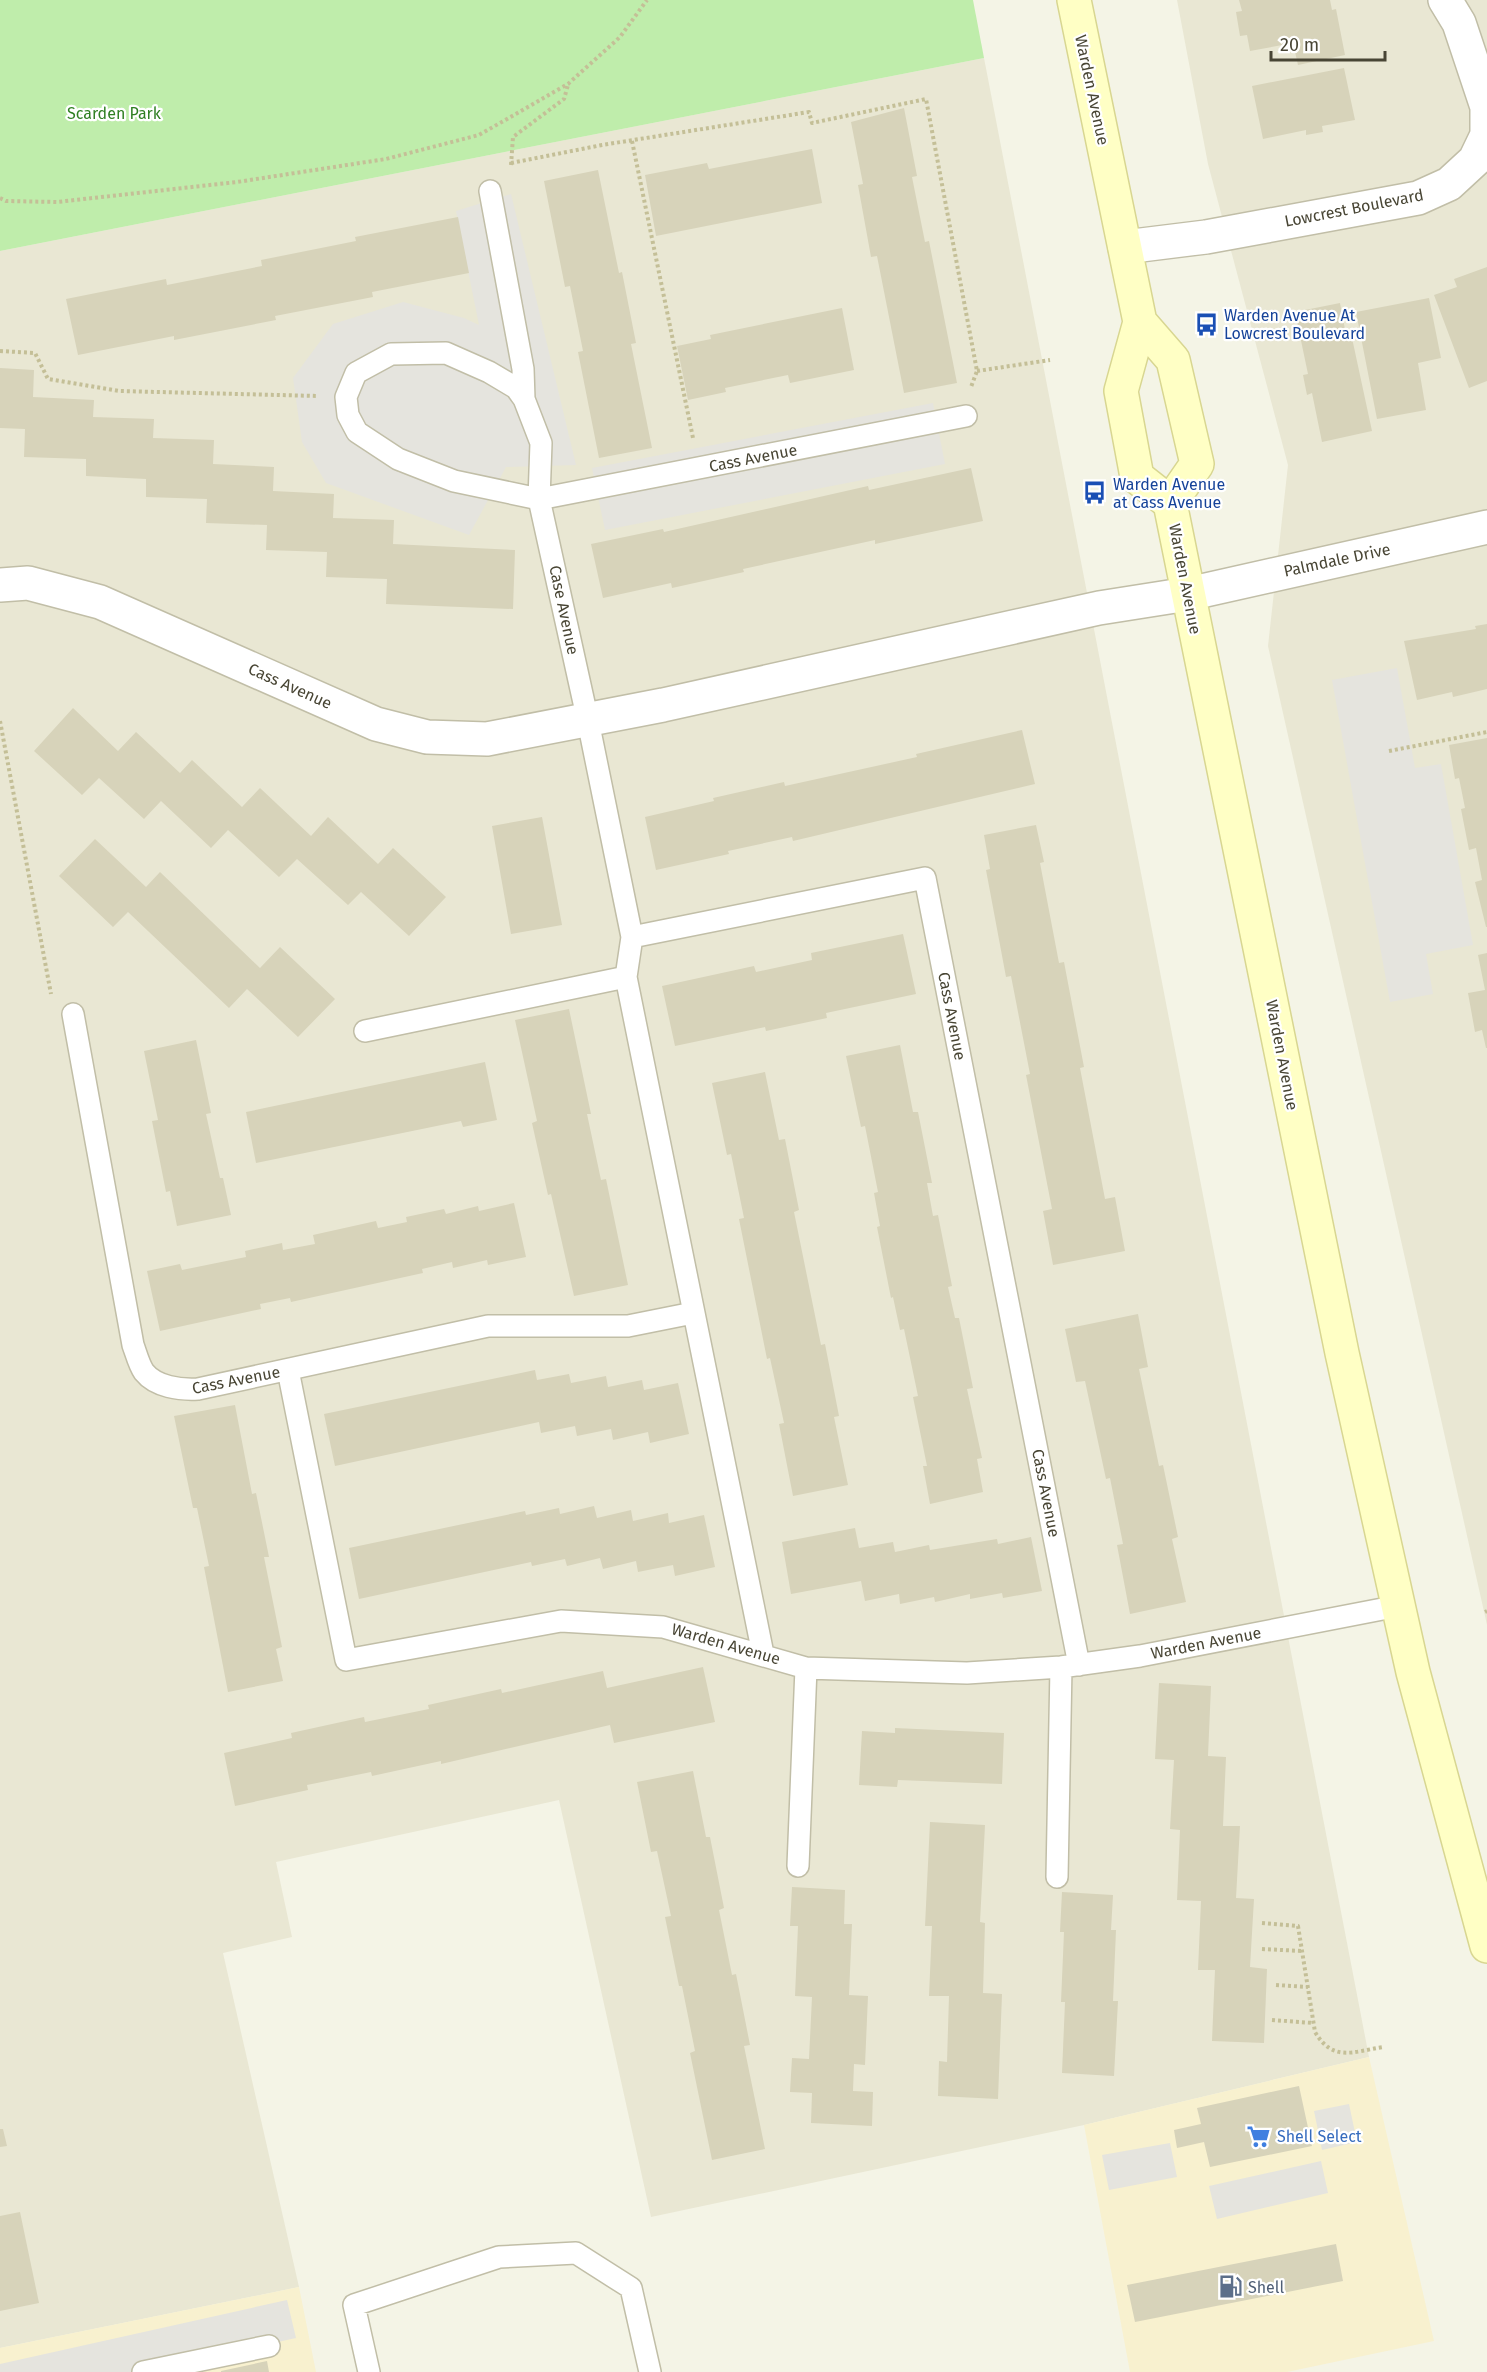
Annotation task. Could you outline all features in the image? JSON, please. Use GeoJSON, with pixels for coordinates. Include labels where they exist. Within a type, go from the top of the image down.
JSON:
{"type":"FeatureCollection","features":[{"type":"Feature","properties":{"kind":"main road","name":"Warden Avenue"},"geometry":{"type":"LineString","coordinates":[[1074,0],[1140,322],[1121,391],[1137,477],[1170,503],[1342,1353],[1416,1684],[1487,1946]]}},
{"type":"Feature","properties":{"kind":"main road","name":"Warden Avenue"},"geometry":{"type":"LineString","coordinates":[[1140,322],[1173,360],[1197,464],[1170,503]]}},
{"type":"Feature","properties":{"kind":"street","name":"Lowcrest Boulevard"},"geometry":{"type":"LineString","coordinates":[[1125,247],[1206,237],[1418,198],[1449,184],[1475,160],[1483,144],[1487,135],[1487,107],[1459,23],[1445,0]]}},
{"type":"Feature","properties":{"kind":"street","name":"Palmdale Drive"},"geometry":{"type":"LineString","coordinates":[[1188,594],[1487,527]]}},
{"type":"Feature","properties":{"kind":"street","name":"Cass Avenue"},"geometry":{"type":"LineString","coordinates":[[0,585],[28,583],[100,602],[376,724],[427,737],[487,739],[588,721],[1099,608],[1188,594]]}},
{"type":"Feature","properties":{"kind":"lane"},"geometry":{"type":"LineString","coordinates":[[490,191],[523,369],[524,399]]}},
{"type":"Feature","properties":{"kind":"lane"},"geometry":{"type":"LineString","coordinates":[[346,397],[356,373],[391,354],[446,354],[489,372],[516,388],[524,399],[541,442],[539,499]]}},
{"type":"Feature","properties":{"kind":"lane","name":"Cass Avenue"},"geometry":{"type":"LineString","coordinates":[[346,397],[348,415],[357,432],[398,459],[454,481],[539,499],[961,417]]}},
{"type":"Feature","properties":{"kind":"lane","name":"Case Avenue"},"geometry":{"type":"LineString","coordinates":[[539,499],[588,721]]}},
{"type":"Feature","properties":{"kind":"lane"},"geometry":{"type":"LineString","coordinates":[[588,721],[632,937],[626,977],[763,1654]]}},
{"type":"Feature","properties":{"kind":"lane","name":"Cass Avenue"},"geometry":{"type":"LineString","coordinates":[[632,937],[925,878],[1070,1666]]}},
{"type":"Feature","properties":{"kind":"lane"},"geometry":{"type":"LineString","coordinates":[[365,1031],[626,977]]}},
{"type":"Feature","properties":{"kind":"lane","name":"Cass Avenue"},"geometry":{"type":"LineString","coordinates":[[73,1014],[133,1345],[144,1371],[169,1386],[188,1390],[488,1326],[628,1326],[693,1313]]}},
{"type":"Feature","properties":{"kind":"lane","name":"Warden Avenue"},"geometry":{"type":"LineString","coordinates":[[288,1370],[346,1660],[561,1621],[663,1627],[806,1668],[967,1673],[1070,1666],[1140,1656],[1398,1606]]}},
{"type":"Feature","properties":{"kind":"lane"},"geometry":{"type":"LineString","coordinates":[[1057,1877],[1070,1666]]}},
{"type":"Feature","properties":{"kind":"lane"},"geometry":{"type":"LineString","coordinates":[[798,1866],[806,1668]]}},
{"type":"Feature","properties":{"kind":"lane"},"geometry":{"type":"LineString","coordinates":[[369,2372],[354,2305],[499,2257],[576,2253],[631,2288],[650,2372]]}},
{"type":"Feature","properties":{"kind":"lane"},"geometry":{"type":"LineString","coordinates":[[144,2372],[269,2346]]}},
{"type":"Feature","properties":{"kind":"path"},"geometry":{"type":"LineString","coordinates":[[0,198],[6,201],[57,201],[237,182],[386,159],[479,135],[568,84],[620,37],[647,0]]}},
{"type":"Feature","properties":{"kind":"path"},"geometry":{"type":"LineString","coordinates":[[490,191],[511,166],[513,137],[564,99],[568,84]]}},
{"type":"Feature","properties":{"kind":"path"},"geometry":{"type":"LineString","coordinates":[[511,163],[809,112],[812,123],[926,99],[977,371],[969,391],[956,404],[961,417]]}},
{"type":"Feature","properties":{"kind":"path"},"geometry":{"type":"LineString","coordinates":[[632,141],[699,468]]}},
{"type":"Feature","properties":{"kind":"path"},"geometry":{"type":"LineString","coordinates":[[0,351],[35,353],[48,379],[119,391],[346,397]]}},
{"type":"Feature","properties":{"kind":"path"},"geometry":{"type":"LineString","coordinates":[[977,371],[1050,360]]}},
{"type":"Feature","properties":{"kind":"path"},"geometry":{"type":"LineString","coordinates":[[0,721],[51,996],[73,1014]]}},
{"type":"Feature","properties":{"kind":"path"},"geometry":{"type":"LineString","coordinates":[[1389,751],[1487,732]]}},
{"type":"Feature","properties":{"kind":"path"},"geometry":{"type":"LineString","coordinates":[[1262,1923],[1298,1926],[1313,2023],[1315,2032],[1323,2045],[1337,2054],[1383,2047]]}},
{"type":"Feature","properties":{"kind":"path"},"geometry":{"type":"LineString","coordinates":[[1262,1949],[1302,1951]]}},
{"type":"Feature","properties":{"kind":"path"},"geometry":{"type":"LineString","coordinates":[[1276,1985],[1308,1988]]}},
{"type":"Feature","properties":{"kind":"path"},"geometry":{"type":"LineString","coordinates":[[1272,2020],[1313,2023]]}},
{"type":"Feature","properties":{"kind":"shaded area"},"geometry":{"type":"Polygon","coordinates":[[[1177,0],[1487,0],[1487,1625],[1268,646],[1288,465],[1208,164],[1177,0]]]}},
{"type":"Feature","properties":{"kind":"shaded area"},"geometry":{"type":"Polygon","coordinates":[[[984,58],[1369,2057],[1084,2125],[651,2217],[559,1800],[276,1862],[292,1937],[223,1953],[299,2287],[0,2348],[0,251],[984,58]]]}},
{"type":"Feature","properties":{"kind":"shaded area"},"geometry":{"type":"Polygon","coordinates":[[[511,194],[576,465],[506,467],[469,535],[326,483],[302,442],[293,378],[333,324],[403,302],[464,318],[479,325],[456,211],[511,194]]]}},
{"type":"Feature","properties":{"kind":"shaded area"},"geometry":{"type":"Polygon","coordinates":[[[933,403],[945,464],[605,530],[592,468],[933,403]]]}},
{"type":"Feature","properties":{"kind":"shaded area"},"geometry":{"type":"Polygon","coordinates":[[[1397,668],[1415,768],[1441,764],[1473,945],[1426,954],[1433,994],[1390,1002],[1332,680],[1397,668]]]}},
{"type":"Feature","properties":{"kind":"shaded area"},"geometry":{"type":"Polygon","coordinates":[[[1369,2057],[1434,2341],[1287,2372],[1130,2372],[1084,2125],[1369,2057]]]}},
{"type":"Feature","properties":{"kind":"shaded area"},"geometry":{"type":"Polygon","coordinates":[[[1349,2104],[1357,2142],[1322,2150],[1314,2111],[1349,2104]]]}},
{"type":"Feature","properties":{"kind":"shaded area"},"geometry":{"type":"Polygon","coordinates":[[[1170,2143],[1177,2177],[1109,2190],[1102,2155],[1170,2143]]]}},
{"type":"Feature","properties":{"kind":"shaded area"},"geometry":{"type":"Polygon","coordinates":[[[1321,2161],[1328,2193],[1217,2219],[1209,2186],[1321,2161]]]}},
{"type":"Feature","properties":{"kind":"shaded area"},"geometry":{"type":"Polygon","coordinates":[[[299,2287],[316,2372],[0,2372],[0,2348],[299,2287]]]}},
{"type":"Feature","properties":{"kind":"shaded area"},"geometry":{"type":"Polygon","coordinates":[[[287,2300],[296,2338],[142,2372],[0,2372],[0,2364],[287,2300]]]}},
{"type":"Feature","properties":{"kind":"green space","name":"Scarden Park"},"geometry":{"type":"Polygon","coordinates":[[[0,0],[973,0],[984,58],[0,251],[0,0]]]}},
{"type":"Feature","properties":{"kind":"building"},"geometry":{"type":"Polygon","coordinates":[[[1239,0],[1330,0],[1332,10],[1336,9],[1345,55],[1298,65],[1293,43],[1250,51],[1247,35],[1240,36],[1236,12],[1242,11],[1239,0]]]}},
{"type":"Feature","properties":{"kind":"building"},"geometry":{"type":"Polygon","coordinates":[[[1344,68],[1355,120],[1322,126],[1323,132],[1306,135],[1306,130],[1263,139],[1252,86],[1344,68]]]}},
{"type":"Feature","properties":{"kind":"building"},"geometry":{"type":"Polygon","coordinates":[[[904,108],[917,176],[912,177],[925,242],[929,241],[957,383],[904,393],[877,256],[871,257],[858,185],[863,184],[851,122],[904,108]]]}},
{"type":"Feature","properties":{"kind":"building"},"geometry":{"type":"Polygon","coordinates":[[[812,149],[822,203],[656,236],[645,175],[707,163],[709,169],[812,149]]]}},
{"type":"Feature","properties":{"kind":"building"},"geometry":{"type":"Polygon","coordinates":[[[598,170],[636,343],[631,344],[652,448],[599,458],[578,352],[583,351],[570,286],[565,287],[544,181],[598,170]]]}},
{"type":"Feature","properties":{"kind":"building"},"geometry":{"type":"Polygon","coordinates":[[[458,217],[469,273],[372,292],[373,297],[275,316],[276,320],[174,340],[174,336],[78,355],[66,299],[166,279],[167,285],[262,266],[261,260],[356,241],[355,237],[458,217]]]}},
{"type":"Feature","properties":{"kind":"building"},"geometry":{"type":"Polygon","coordinates":[[[1487,267],[1487,381],[1469,388],[1434,295],[1457,287],[1454,279],[1487,267]]]}},
{"type":"Feature","properties":{"kind":"building"},"geometry":{"type":"Polygon","coordinates":[[[1429,298],[1441,358],[1418,363],[1426,410],[1377,419],[1356,312],[1429,298]]]}},
{"type":"Feature","properties":{"kind":"building"},"geometry":{"type":"Polygon","coordinates":[[[1340,303],[1347,340],[1352,338],[1372,431],[1322,442],[1312,393],[1307,395],[1303,375],[1308,374],[1295,312],[1340,303]]]}},
{"type":"Feature","properties":{"kind":"building"},"geometry":{"type":"Polygon","coordinates":[[[842,308],[854,370],[790,383],[788,375],[725,388],[726,392],[688,400],[677,346],[711,339],[710,335],[842,308]]]}},
{"type":"Feature","properties":{"kind":"building"},"geometry":{"type":"Polygon","coordinates":[[[0,368],[34,370],[33,397],[94,400],[93,417],[154,419],[153,438],[214,440],[213,464],[274,467],[273,491],[334,494],[333,518],[394,520],[393,544],[515,550],[513,609],[386,604],[387,579],[326,577],[327,552],[266,550],[267,525],[206,523],[207,499],[146,497],[146,479],[86,476],[86,459],[24,457],[25,429],[0,428],[0,368]]]}},
{"type":"Feature","properties":{"kind":"building"},"geometry":{"type":"Polygon","coordinates":[[[971,468],[983,521],[875,544],[875,540],[743,569],[744,572],[672,588],[671,583],[603,598],[591,544],[663,529],[664,532],[868,486],[869,490],[971,468]]]}},
{"type":"Feature","properties":{"kind":"building"},"geometry":{"type":"Polygon","coordinates":[[[1487,624],[1487,689],[1453,697],[1452,692],[1417,700],[1404,641],[1476,629],[1475,626],[1487,624]]]}},
{"type":"Feature","properties":{"kind":"building"},"geometry":{"type":"Polygon","coordinates":[[[73,708],[118,751],[136,732],[180,773],[192,760],[242,807],[260,788],[311,836],[328,817],[378,864],[393,848],[446,897],[409,936],[361,892],[348,905],[297,859],[279,877],[228,830],[211,848],[161,801],[144,819],[99,778],[82,795],[34,751],[73,708]]]}},
{"type":"Feature","properties":{"kind":"building"},"geometry":{"type":"Polygon","coordinates":[[[1022,730],[1035,784],[793,841],[792,837],[728,851],[729,854],[656,870],[645,817],[714,801],[713,798],[784,782],[785,786],[917,757],[916,754],[1022,730]]]}},
{"type":"Feature","properties":{"kind":"building"},"geometry":{"type":"Polygon","coordinates":[[[1487,738],[1486,927],[1475,882],[1482,880],[1476,848],[1469,850],[1461,809],[1465,808],[1459,778],[1455,779],[1449,745],[1487,738]]]}},
{"type":"Feature","properties":{"kind":"building"},"geometry":{"type":"Polygon","coordinates":[[[542,817],[562,925],[511,934],[492,826],[542,817]]]}},
{"type":"Feature","properties":{"kind":"building"},"geometry":{"type":"Polygon","coordinates":[[[1036,825],[1044,862],[1040,863],[1059,963],[1064,962],[1084,1067],[1080,1068],[1105,1199],[1115,1197],[1125,1251],[1053,1265],[1043,1211],[1052,1209],[1026,1075],[1030,1074],[1011,976],[1006,977],[986,870],[990,869],[984,835],[1036,825]]]}},
{"type":"Feature","properties":{"kind":"building"},"geometry":{"type":"Polygon","coordinates":[[[95,839],[146,887],[160,872],[260,968],[280,947],[335,999],[298,1037],[247,989],[229,1008],[128,912],[113,927],[59,876],[95,839]]]}},
{"type":"Feature","properties":{"kind":"building"},"geometry":{"type":"Polygon","coordinates":[[[903,934],[916,994],[826,1013],[827,1018],[766,1031],[765,1027],[675,1046],[662,986],[754,966],[756,972],[812,960],[811,953],[903,934]]]}},
{"type":"Feature","properties":{"kind":"building"},"geometry":{"type":"Polygon","coordinates":[[[1487,953],[1486,1048],[1482,1030],[1475,1032],[1468,993],[1485,990],[1478,955],[1487,953]]]}},
{"type":"Feature","properties":{"kind":"building"},"geometry":{"type":"Polygon","coordinates":[[[569,1009],[591,1114],[587,1114],[601,1180],[606,1179],[628,1285],[574,1296],[532,1123],[537,1121],[515,1020],[569,1009]]]}},
{"type":"Feature","properties":{"kind":"building"},"geometry":{"type":"Polygon","coordinates":[[[196,1040],[211,1113],[206,1114],[231,1215],[177,1226],[170,1191],[166,1192],[152,1121],[158,1120],[144,1051],[196,1040]]]}},
{"type":"Feature","properties":{"kind":"building"},"geometry":{"type":"Polygon","coordinates":[[[900,1045],[913,1112],[918,1112],[932,1183],[927,1183],[933,1216],[938,1215],[952,1286],[948,1287],[955,1318],[959,1318],[973,1388],[967,1389],[982,1458],[977,1459],[983,1492],[930,1504],[923,1466],[927,1466],[913,1397],[918,1396],[904,1329],[900,1330],[893,1297],[891,1298],[877,1227],[880,1226],[874,1193],[878,1192],[865,1126],[861,1127],[846,1056],[900,1045]]]}},
{"type":"Feature","properties":{"kind":"building"},"geometry":{"type":"Polygon","coordinates":[[[485,1062],[497,1120],[463,1127],[461,1121],[256,1163],[246,1112],[485,1062]]]}},
{"type":"Feature","properties":{"kind":"building"},"geometry":{"type":"Polygon","coordinates":[[[765,1072],[779,1140],[785,1139],[799,1210],[794,1212],[821,1345],[825,1344],[839,1416],[834,1417],[848,1485],[793,1496],[779,1424],[784,1423],[770,1358],[767,1359],[739,1219],[744,1218],[731,1154],[727,1155],[712,1083],[765,1072]]]}},
{"type":"Feature","properties":{"kind":"building"},"geometry":{"type":"Polygon","coordinates":[[[514,1203],[526,1257],[488,1265],[487,1260],[453,1268],[452,1262],[422,1269],[423,1273],[291,1302],[290,1298],[260,1304],[261,1309],[160,1331],[147,1271],[180,1264],[182,1270],[246,1257],[245,1251],[282,1243],[283,1250],[315,1244],[313,1235],[376,1221],[378,1228],[407,1222],[406,1217],[444,1209],[446,1214],[478,1206],[479,1211],[514,1203]]]}},
{"type":"Feature","properties":{"kind":"building"},"geometry":{"type":"Polygon","coordinates":[[[1138,1314],[1148,1367],[1139,1369],[1159,1466],[1163,1465],[1178,1537],[1172,1539],[1186,1602],[1130,1614],[1117,1545],[1123,1544],[1110,1478],[1106,1479],[1085,1381],[1076,1382],[1065,1329],[1138,1314]]]}},
{"type":"Feature","properties":{"kind":"building"},"geometry":{"type":"Polygon","coordinates":[[[535,1370],[537,1380],[569,1374],[571,1383],[606,1376],[608,1387],[642,1380],[644,1390],[678,1383],[689,1434],[650,1443],[648,1432],[613,1440],[611,1429],[577,1436],[575,1426],[541,1433],[539,1422],[335,1466],[324,1414],[535,1370]]]}},
{"type":"Feature","properties":{"kind":"building"},"geometry":{"type":"Polygon","coordinates":[[[235,1405],[252,1494],[256,1493],[269,1557],[264,1557],[282,1647],[276,1649],[283,1681],[228,1692],[204,1567],[209,1566],[197,1508],[193,1508],[174,1416],[235,1405]]]}},
{"type":"Feature","properties":{"kind":"building"},"geometry":{"type":"Polygon","coordinates":[[[594,1506],[597,1518],[631,1510],[633,1521],[668,1513],[669,1523],[704,1515],[715,1567],[675,1576],[673,1565],[638,1572],[636,1561],[603,1569],[600,1558],[567,1566],[565,1559],[532,1566],[531,1562],[359,1599],[349,1548],[525,1511],[526,1515],[559,1508],[560,1514],[594,1506]]]}},
{"type":"Feature","properties":{"kind":"building"},"geometry":{"type":"Polygon","coordinates":[[[855,1528],[859,1548],[893,1542],[895,1552],[929,1545],[930,1550],[997,1539],[998,1544],[1031,1537],[1042,1591],[1003,1598],[1002,1593],[970,1599],[970,1594],[935,1602],[934,1597],[900,1604],[899,1594],[865,1601],[861,1581],[791,1594],[782,1542],[855,1528]]]}},
{"type":"Feature","properties":{"kind":"building"},"geometry":{"type":"Polygon","coordinates":[[[703,1667],[715,1722],[614,1743],[610,1725],[441,1764],[441,1761],[372,1776],[371,1772],[307,1785],[308,1790],[235,1806],[224,1753],[292,1738],[291,1733],[364,1717],[365,1722],[429,1709],[428,1705],[501,1689],[502,1693],[603,1671],[607,1688],[703,1667]]]}},
{"type":"Feature","properties":{"kind":"building"},"geometry":{"type":"Polygon","coordinates":[[[1159,1683],[1211,1686],[1208,1756],[1226,1757],[1223,1826],[1240,1826],[1236,1898],[1254,1899],[1250,1967],[1267,1969],[1264,2043],[1212,2041],[1215,1970],[1198,1970],[1201,1901],[1177,1900],[1180,1830],[1170,1829],[1174,1760],[1155,1759],[1159,1683]]]}},
{"type":"Feature","properties":{"kind":"building"},"geometry":{"type":"Polygon","coordinates":[[[895,1728],[1004,1733],[1002,1784],[898,1780],[897,1787],[859,1785],[862,1731],[895,1733],[895,1728]]]}},
{"type":"Feature","properties":{"kind":"building"},"geometry":{"type":"Polygon","coordinates":[[[693,1771],[706,1837],[710,1837],[724,1908],[719,1910],[732,1975],[736,1974],[750,2045],[744,2046],[765,2149],[712,2160],[690,2053],[695,2051],[665,1917],[671,1916],[657,1851],[651,1852],[637,1782],[693,1771]]]}},
{"type":"Feature","properties":{"kind":"building"},"geometry":{"type":"Polygon","coordinates":[[[930,1822],[985,1825],[980,1922],[985,1923],[983,1993],[1002,1994],[998,2099],[938,2096],[939,2061],[947,2062],[949,1996],[929,1996],[932,1926],[925,1926],[930,1822]]]}},
{"type":"Feature","properties":{"kind":"building"},"geometry":{"type":"Polygon","coordinates":[[[792,1887],[845,1890],[844,1924],[852,1924],[849,1995],[868,1996],[865,2065],[854,2064],[853,2091],[873,2092],[872,2126],[811,2123],[812,2093],[790,2092],[792,2058],[809,2059],[812,1997],[795,1996],[798,1926],[790,1926],[792,1887]]]}},
{"type":"Feature","properties":{"kind":"building"},"geometry":{"type":"Polygon","coordinates":[[[1062,1892],[1113,1895],[1111,1930],[1116,1930],[1113,2001],[1118,2001],[1114,2076],[1062,2073],[1065,2002],[1061,2002],[1064,1932],[1060,1932],[1062,1892]]]}},
{"type":"Feature","properties":{"kind":"building"},"geometry":{"type":"Polygon","coordinates":[[[1299,2086],[1312,2146],[1210,2167],[1204,2142],[1177,2148],[1174,2130],[1201,2124],[1197,2108],[1299,2086]]]}},
{"type":"Feature","properties":{"kind":"building"},"geometry":{"type":"Polygon","coordinates":[[[0,2129],[3,2129],[7,2146],[0,2147],[0,2129]]]}},
{"type":"Feature","properties":{"kind":"building"},"geometry":{"type":"Polygon","coordinates":[[[20,2212],[39,2303],[0,2311],[0,2216],[20,2212]]]}},
{"type":"Feature","properties":{"kind":"building"},"geometry":{"type":"Polygon","coordinates":[[[1336,2244],[1343,2281],[1135,2322],[1127,2285],[1336,2244]]]}},
{"type":"Feature","properties":{"kind":"building"},"geometry":{"type":"Polygon","coordinates":[[[267,2361],[269,2372],[221,2372],[221,2371],[267,2361]]]}},
{"type":"Feature","properties":{"kind":"place","name":"Warden Avenue At Lowcrest Boulevard"},"geometry":{"type":"Point","coordinates":[1206,324]}},
{"type":"Feature","properties":{"kind":"place","name":"Warden Avenue at Cass Avenue"},"geometry":{"type":"Point","coordinates":[1095,493]}},
{"type":"Feature","properties":{"kind":"place","name":"Shell Select"},"geometry":{"type":"Point","coordinates":[1259,2136]}},
{"type":"Feature","properties":{"kind":"place","name":"Shell"},"geometry":{"type":"Point","coordinates":[1230,2287]}}]}
